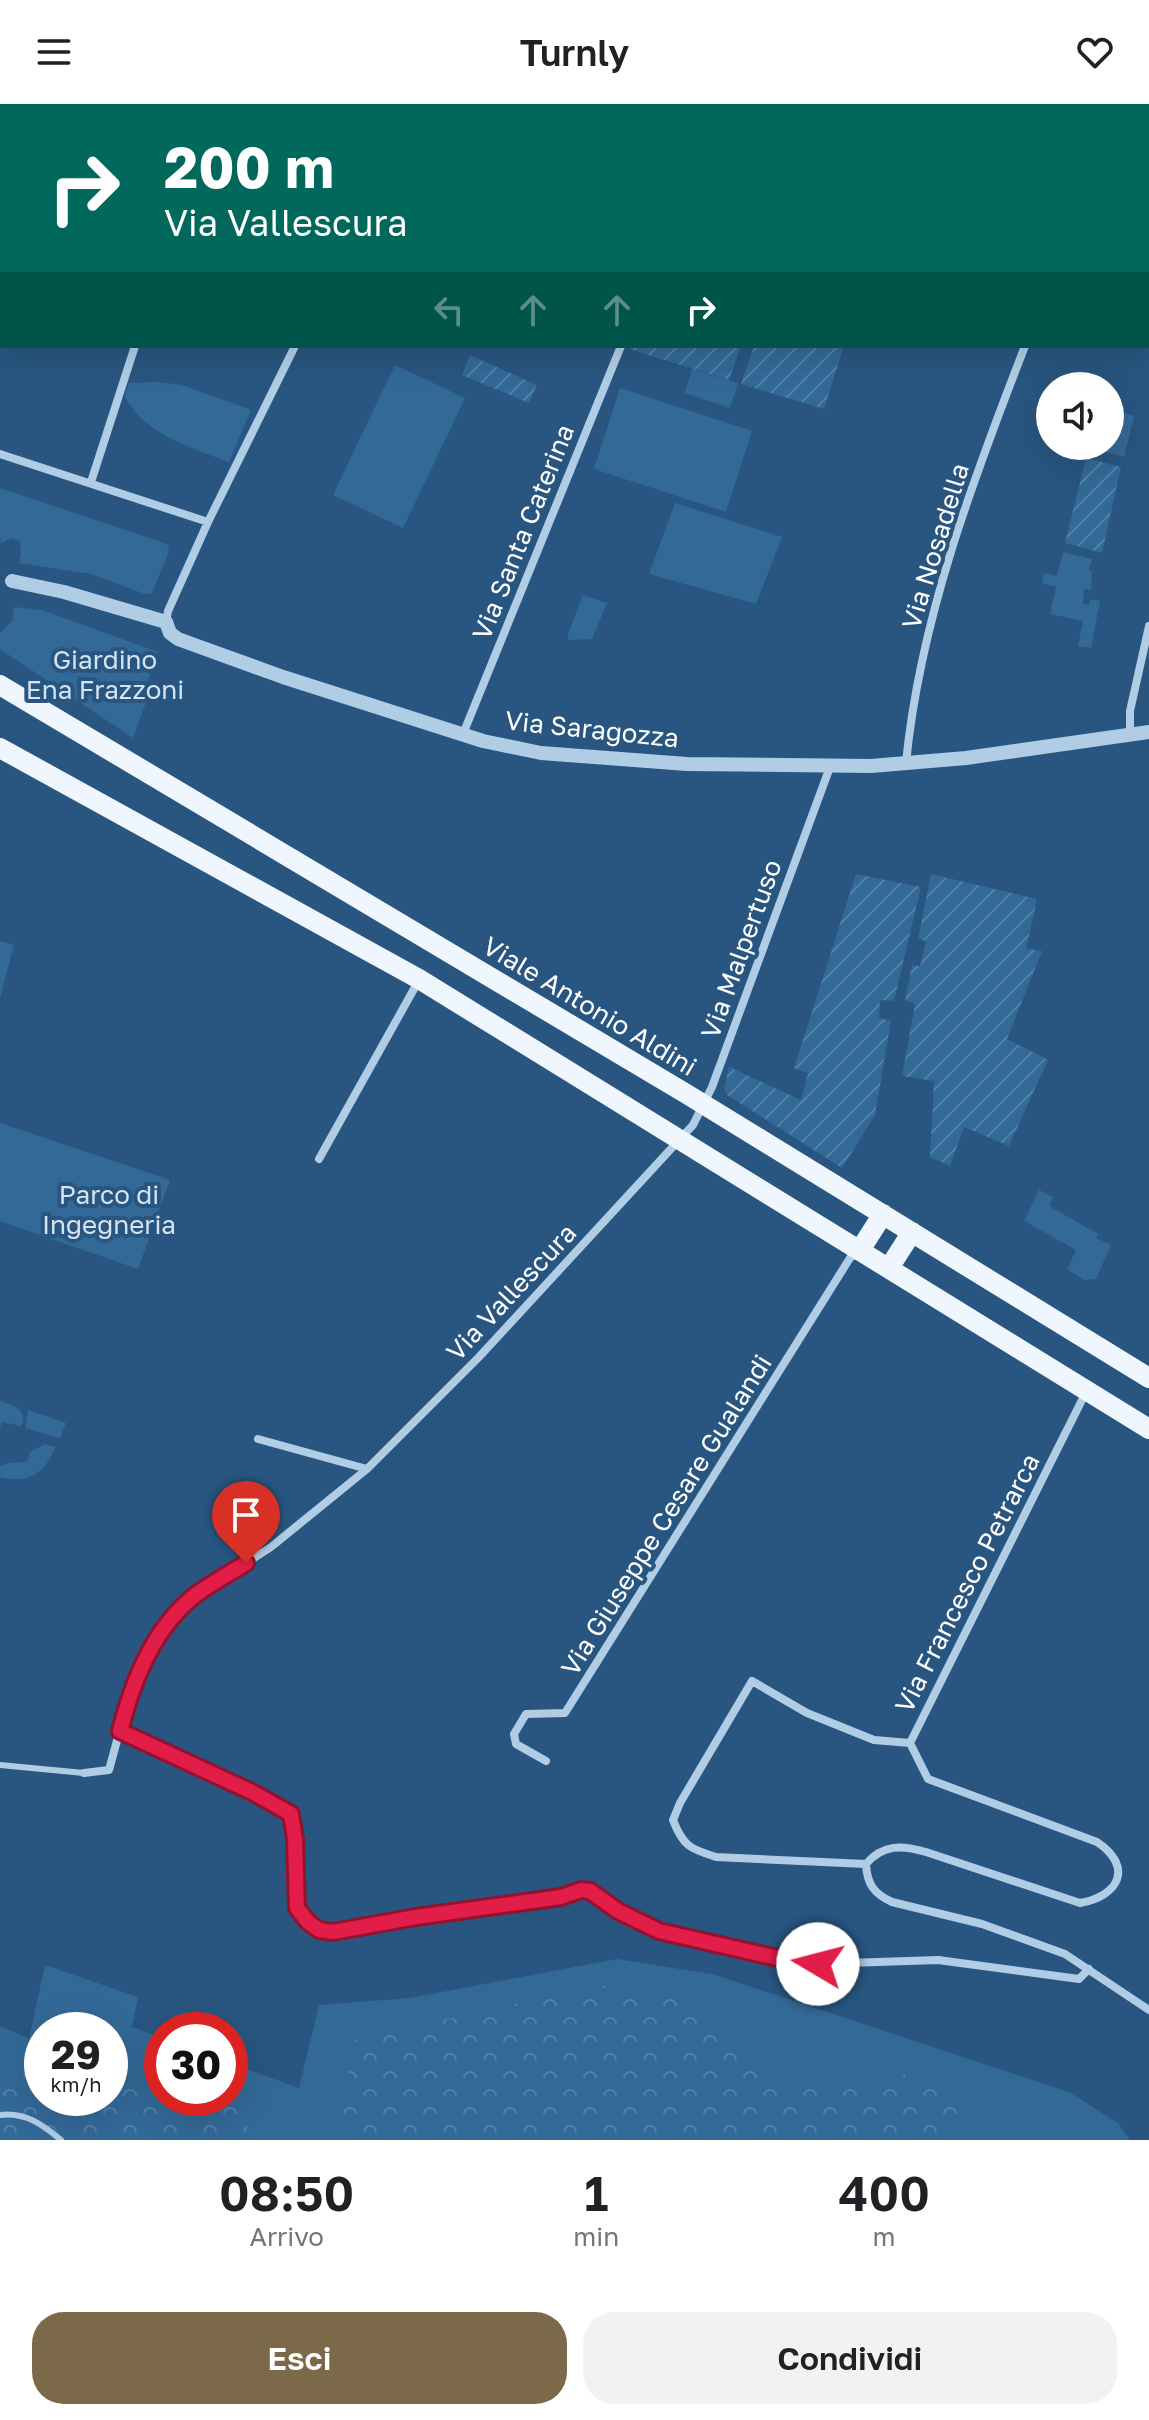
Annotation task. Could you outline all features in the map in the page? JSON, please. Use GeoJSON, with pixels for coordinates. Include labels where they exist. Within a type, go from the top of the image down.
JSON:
{"type":"FeatureCollection","features":[{"type":"Feature","properties":{"kind":"main road","name":"Viale Antonio Aldini"},"geometry":{"type":"LineString","coordinates":[[0,685],[703,1104],[1149,1378]]}},
{"type":"Feature","properties":{"kind":"main road"},"geometry":{"type":"LineString","coordinates":[[0,748],[419,979],[1149,1429]]}},
{"type":"Feature","properties":{"kind":"main road"},"geometry":{"type":"LineString","coordinates":[[860,1250],[883,1214]]}},
{"type":"Feature","properties":{"kind":"main road"},"geometry":{"type":"LineString","coordinates":[[889,1268],[912,1232]]}},
{"type":"Feature","properties":{"kind":"street"},"geometry":{"type":"LineString","coordinates":[[91,482],[134,348]]}},
{"type":"Feature","properties":{"kind":"street"},"geometry":{"type":"LineString","coordinates":[[166,622],[208,522],[294,348]]}},
{"type":"Feature","properties":{"kind":"street","name":"Via Santa Caterina"},"geometry":{"type":"LineString","coordinates":[[463,734],[620,348]]}},
{"type":"Feature","properties":{"kind":"street","name":"Via Nosadella"},"geometry":{"type":"LineString","coordinates":[[906,764],[914,699],[953,548],[1024,348]]}},
{"type":"Feature","properties":{"kind":"street"},"geometry":{"type":"LineString","coordinates":[[0,454],[208,522]]}},
{"type":"Feature","properties":{"kind":"street","name":"Via Saragozza"},"geometry":{"type":"LineString","coordinates":[[12,581],[64,592],[166,622],[170,633],[187,643],[283,677],[522,750],[687,764],[830,767],[906,764],[1149,732]]}},
{"type":"Feature","properties":{"kind":"street"},"geometry":{"type":"LineString","coordinates":[[1130,735],[1130,711],[1149,626]]}},
{"type":"Feature","properties":{"kind":"street","name":"Via Malpertuso"},"geometry":{"type":"LineString","coordinates":[[680,1139],[693,1125],[712,1087],[830,767]]}},
{"type":"Feature","properties":{"kind":"street"},"geometry":{"type":"LineString","coordinates":[[319,1159],[419,979]]}},
{"type":"Feature","properties":{"kind":"street","name":"Via Vallescura"},"geometry":{"type":"LineString","coordinates":[[84,1773],[96,1774],[109,1770],[128,1700],[155,1639],[196,1595],[271,1547],[367,1469],[479,1357],[680,1139]]}},
{"type":"Feature","properties":{"kind":"street","name":"Via Giuseppe Cesare Gualandi"},"geometry":{"type":"LineString","coordinates":[[546,1761],[516,1744],[514,1734],[526,1714],[565,1713],[850,1258],[860,1250]]}},
{"type":"Feature","properties":{"kind":"street","name":"Via Francesco Petrarca"},"geometry":{"type":"LineString","coordinates":[[866,1864],[881,1850],[908,1847],[1080,1903],[1102,1895],[1113,1886],[1119,1874],[1119,1865],[1112,1852],[1097,1842],[928,1779],[910,1743],[1087,1390]]}},
{"type":"Feature","properties":{"kind":"street"},"geometry":{"type":"LineString","coordinates":[[258,1439],[367,1469]]}},
{"type":"Feature","properties":{"kind":"street"},"geometry":{"type":"LineString","coordinates":[[910,1743],[874,1740],[807,1713],[752,1681],[673,1820],[681,1840],[696,1851],[716,1857],[866,1864],[867,1876],[878,1895],[892,1902],[945,1913],[1065,1954],[1149,2010]]}},
{"type":"Feature","properties":{"kind":"street"},"geometry":{"type":"LineString","coordinates":[[120,1731],[254,1793],[291,1814],[297,1908],[319,1930],[333,1932],[561,1897],[581,1890],[590,1891],[618,1911],[659,1931],[818,1964],[938,1960],[1079,1979],[1089,1969]]}},
{"type":"Feature","properties":{"kind":"lane","name":"Via Vallescura"},"geometry":{"type":"LineString","coordinates":[[0,1765],[84,1773]]}},
{"type":"Feature","properties":{"kind":"lane"},"geometry":{"type":"LineString","coordinates":[[0,2115],[16,2113],[41,2124],[61,2140]]}},
{"type":"Feature","properties":{"kind":"green space"},"geometry":{"type":"Polygon","coordinates":[[[629,348],[740,348],[729,380],[629,348]]]}},
{"type":"Feature","properties":{"kind":"green space"},"geometry":{"type":"Polygon","coordinates":[[[753,348],[843,349],[824,409],[741,384],[753,348]]]}},
{"type":"Feature","properties":{"kind":"green space"},"geometry":{"type":"Polygon","coordinates":[[[470,355],[537,385],[529,403],[462,375],[470,355]]]}},
{"type":"Feature","properties":{"kind":"green space"},"geometry":{"type":"Polygon","coordinates":[[[395,365],[465,398],[403,528],[333,495],[395,365]]]}},
{"type":"Feature","properties":{"kind":"green space"},"geometry":{"type":"Polygon","coordinates":[[[692,369],[738,383],[730,408],[685,393],[692,369]]]}},
{"type":"Feature","properties":{"kind":"green space"},"geometry":{"type":"Polygon","coordinates":[[[129,383],[182,385],[251,410],[229,462],[170,438],[144,421],[134,410],[125,397],[129,383]]]}},
{"type":"Feature","properties":{"kind":"green space"},"geometry":{"type":"Polygon","coordinates":[[[620,388],[752,431],[726,512],[594,469],[620,388]]]}},
{"type":"Feature","properties":{"kind":"green space"},"geometry":{"type":"Polygon","coordinates":[[[1124,413],[1134,416],[1124,457],[1124,413]]]}},
{"type":"Feature","properties":{"kind":"green space"},"geometry":{"type":"Polygon","coordinates":[[[1086,460],[1121,467],[1102,553],[1065,543],[1086,460]]]}},
{"type":"Feature","properties":{"kind":"green space"},"geometry":{"type":"Polygon","coordinates":[[[0,488],[167,544],[169,551],[152,593],[145,594],[91,574],[19,563],[20,541],[12,538],[1,543],[0,488]]]}},
{"type":"Feature","properties":{"kind":"green space"},"geometry":{"type":"Polygon","coordinates":[[[675,503],[782,537],[756,604],[649,574],[675,503]]]}},
{"type":"Feature","properties":{"kind":"green space"},"geometry":{"type":"Polygon","coordinates":[[[1063,552],[1092,559],[1089,570],[1092,571],[1091,590],[1084,589],[1083,604],[1089,605],[1090,599],[1100,601],[1091,648],[1078,646],[1083,621],[1050,614],[1056,587],[1042,583],[1044,573],[1057,576],[1063,552]]]}},
{"type":"Feature","properties":{"kind":"green space"},"geometry":{"type":"Polygon","coordinates":[[[583,595],[607,603],[592,639],[568,640],[568,634],[583,595]]]}},
{"type":"Feature","properties":{"kind":"green space","name":"Giardino Ena Frazzoni"},"geometry":{"type":"Polygon","coordinates":[[[14,607],[42,610],[158,652],[144,692],[149,694],[133,738],[0,649],[0,633],[13,620],[14,607]]]}},
{"type":"Feature","properties":{"kind":"green space"},"geometry":{"type":"Polygon","coordinates":[[[856,874],[921,887],[894,1001],[880,1000],[879,1018],[891,1021],[875,1115],[842,1168],[727,1095],[724,1088],[729,1067],[801,1100],[808,1073],[794,1068],[856,874]]]}},
{"type":"Feature","properties":{"kind":"green space"},"geometry":{"type":"Polygon","coordinates":[[[931,874],[1037,899],[1026,949],[1042,951],[1007,1039],[1048,1060],[1009,1146],[964,1127],[950,1166],[930,1157],[934,1081],[902,1076],[915,1004],[905,1000],[912,965],[920,966],[926,941],[918,939],[931,874]]]}},
{"type":"Feature","properties":{"kind":"green space"},"geometry":{"type":"Polygon","coordinates":[[[0,941],[14,945],[0,998],[0,941]]]}},
{"type":"Feature","properties":{"kind":"green space","name":"Parco di Ingegneria"},"geometry":{"type":"Polygon","coordinates":[[[0,1123],[170,1180],[138,1269],[0,1221],[0,1123]]]}},
{"type":"Feature","properties":{"kind":"green space"},"geometry":{"type":"Polygon","coordinates":[[[1039,1190],[1053,1197],[1049,1206],[1111,1245],[1096,1279],[1084,1280],[1067,1269],[1076,1250],[1024,1221],[1039,1190]]]}},
{"type":"Feature","properties":{"kind":"green space"},"geometry":{"type":"Polygon","coordinates":[[[0,1401],[21,1412],[21,1426],[2,1422],[0,1428],[0,1401]]]}},
{"type":"Feature","properties":{"kind":"green space"},"geometry":{"type":"Polygon","coordinates":[[[28,1410],[66,1423],[60,1438],[25,1428],[28,1410]]]}},
{"type":"Feature","properties":{"kind":"green space"},"geometry":{"type":"Polygon","coordinates":[[[45,1444],[56,1447],[41,1470],[20,1479],[0,1477],[0,1466],[27,1461],[30,1452],[45,1444]]]}},
{"type":"Feature","properties":{"kind":"green space"},"geometry":{"type":"Polygon","coordinates":[[[617,1959],[712,1974],[1069,2092],[1118,2123],[1130,2140],[0,2140],[0,2026],[24,2037],[24,2116],[128,2116],[128,2012],[35,2012],[45,1965],[138,1997],[132,2027],[144,2031],[144,2116],[248,2116],[248,2070],[299,2088],[319,2005],[410,1998],[617,1959]]]}},
{"type":"Feature","properties":{"kind":"green space"},"geometry":{"type":"Polygon","coordinates":[[[598,1985],[687,1996],[782,2086],[845,2091],[893,2070],[965,2099],[950,2140],[315,2140],[341,2136],[353,2040],[598,1985]]]}},
{"type":"Feature","properties":{"kind":"green space"},"geometry":{"type":"Polygon","coordinates":[[[0,2067],[24,2073],[24,2116],[128,2116],[128,2081],[144,2078],[144,2116],[240,2116],[255,2140],[0,2140],[0,2067]]]}},
{"type":"Feature","properties":{"kind":"route"},"geometry":{"type":"LineString","coordinates":[[246,1563],[196,1595],[155,1639],[128,1700],[120,1731],[254,1793],[291,1814],[297,1908],[319,1930],[333,1932],[544,1897],[561,1897],[581,1890],[590,1891],[618,1911],[659,1931],[818,1964]]}}]}
